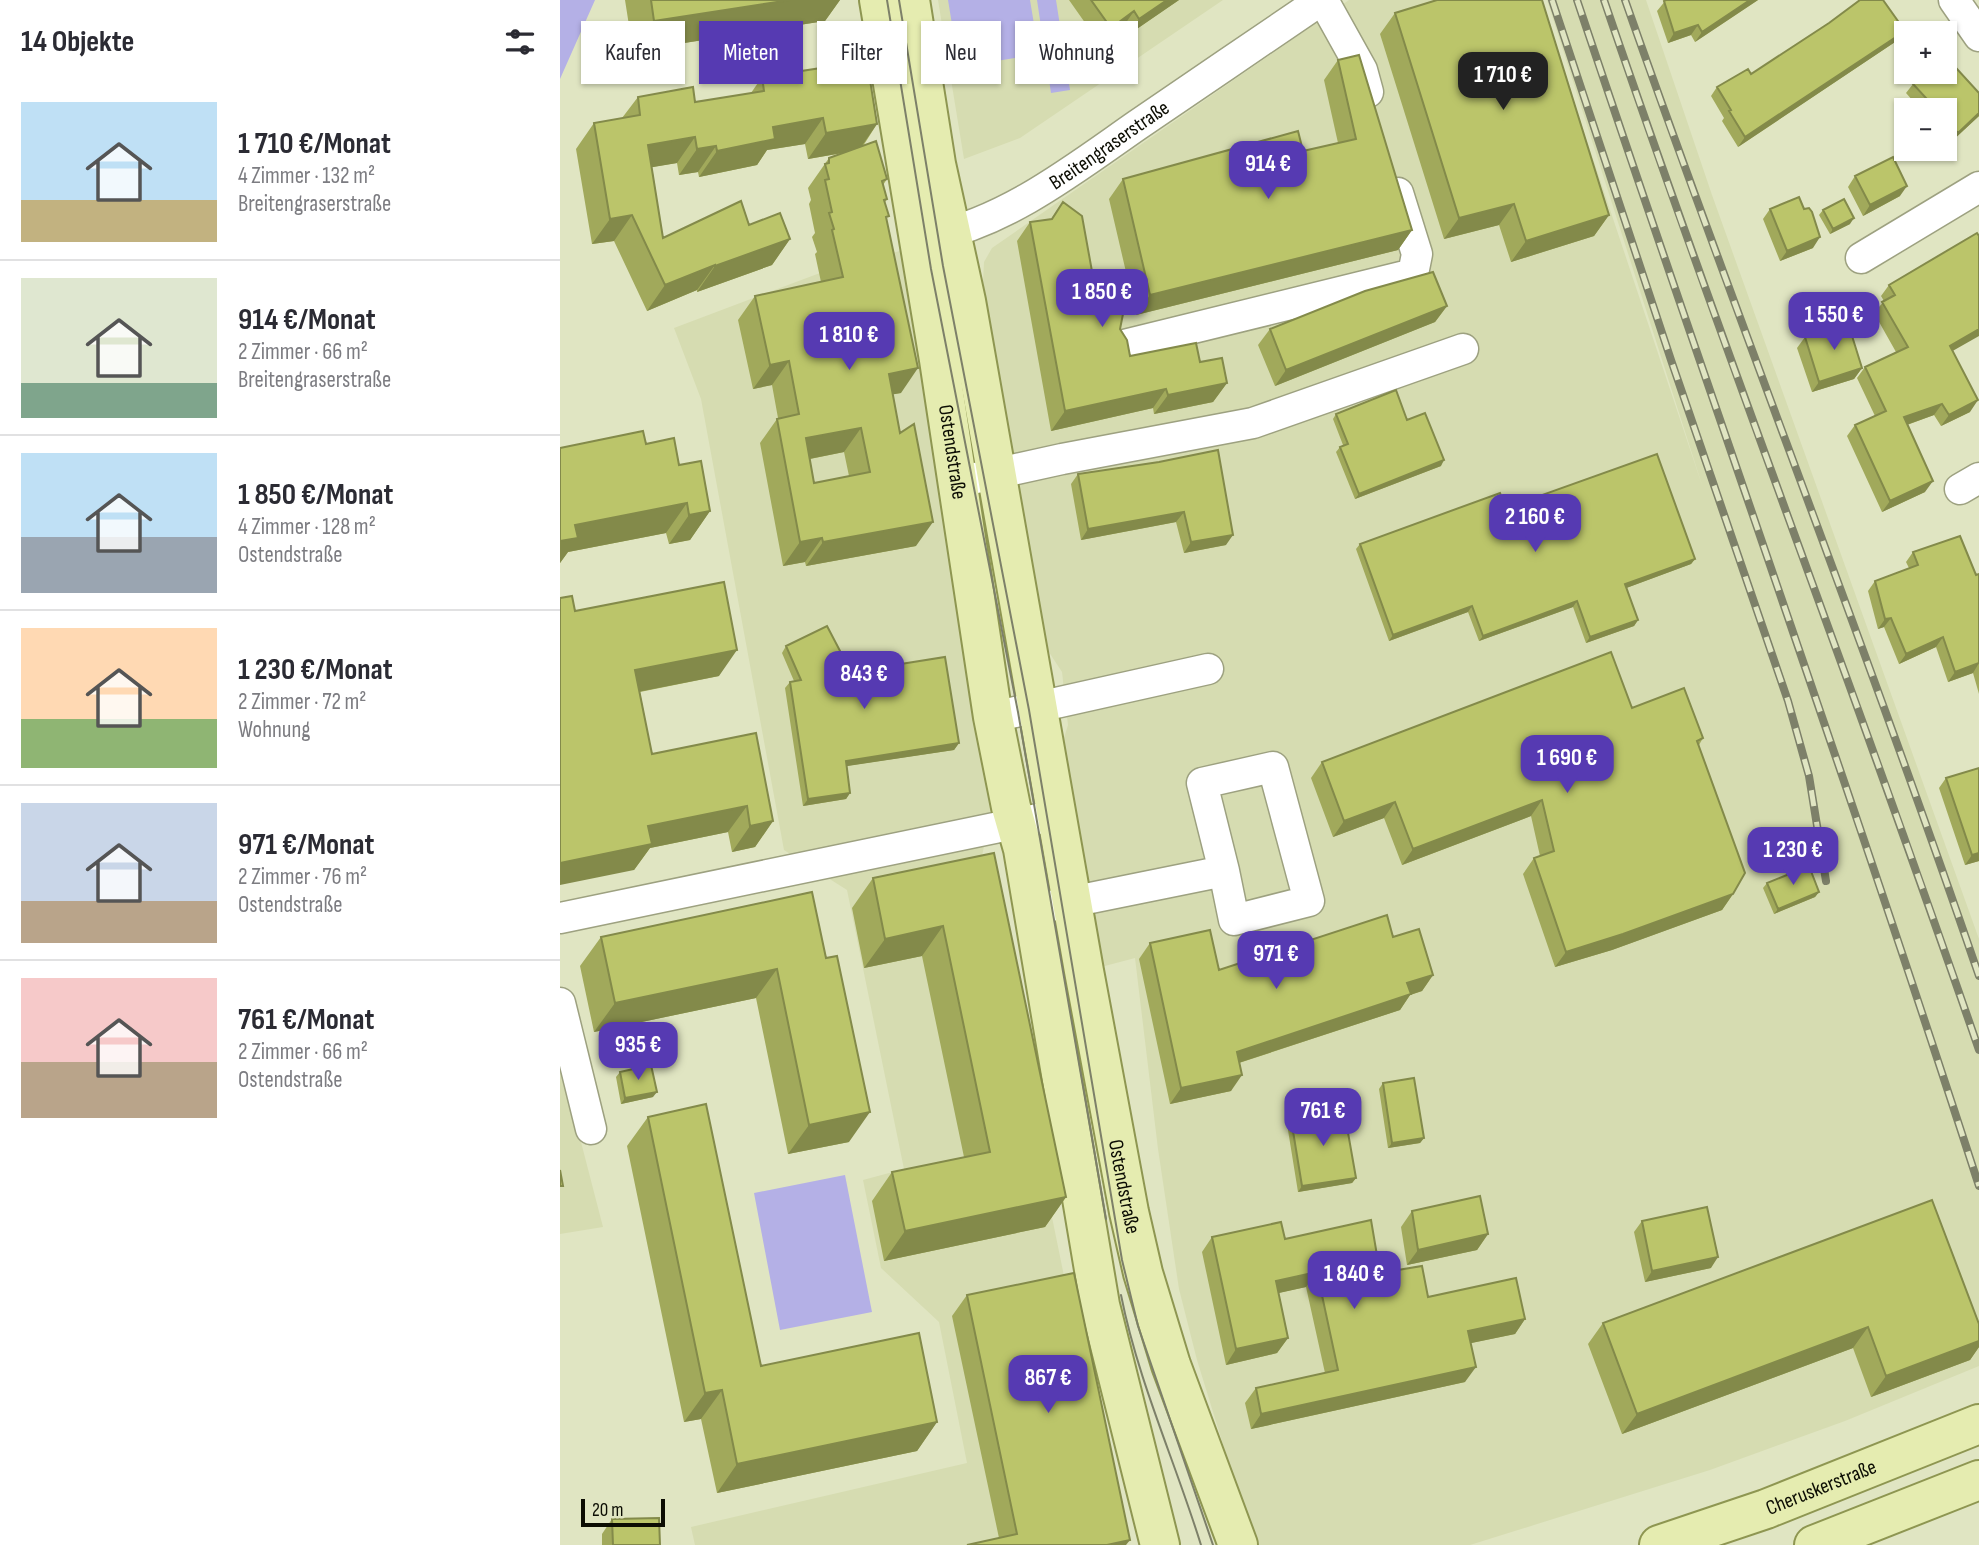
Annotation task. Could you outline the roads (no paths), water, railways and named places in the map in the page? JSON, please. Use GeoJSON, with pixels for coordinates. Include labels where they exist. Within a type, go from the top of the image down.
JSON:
{"type":"FeatureCollection","features":[{"type":"Feature","properties":{"kind":"main road","name":"Ostendstraße"},"geometry":{"type":"LineString","coordinates":[[879,0],[935,235],[997,474],[1072,902],[1143,1273],[1182,1398],[1238,1545]]}},
{"type":"Feature","properties":{"kind":"main road","name":"Ostendstraße"},"geometry":{"type":"LineString","coordinates":[[910,0],[936,164],[935,235],[958,482],[993,717],[1033,908],[1078,1164],[1090,1255],[1127,1418],[1160,1545]]}},
{"type":"Feature","properties":{"kind":"main road"},"geometry":{"type":"LineString","coordinates":[[1127,1418],[1182,1398]]}},
{"type":"Feature","properties":{"kind":"main road","name":"Cheruskerstraße"},"geometry":{"type":"LineString","coordinates":[[1659,1545],[1812,1491],[1979,1424]]}},
{"type":"Feature","properties":{"kind":"main road"},"geometry":{"type":"LineString","coordinates":[[1814,1545],[1979,1480]]}},
{"type":"Feature","properties":{"kind":"street","name":"Breitengraserstraße"},"geometry":{"type":"LineString","coordinates":[[935,235],[996,216],[1062,177],[1322,0]]}},
{"type":"Feature","properties":{"kind":"street"},"geometry":{"type":"LineString","coordinates":[[1322,0],[1362,70],[1378,122]]}},
{"type":"Feature","properties":{"kind":"street"},"geometry":{"type":"LineString","coordinates":[[1954,0],[1979,36]]}},
{"type":"Feature","properties":{"kind":"street"},"geometry":{"type":"LineString","coordinates":[[1124,345],[1412,274],[1416,254],[1389,162]]}},
{"type":"Feature","properties":{"kind":"street"},"geometry":{"type":"LineString","coordinates":[[1861,258],[1979,187]]}},
{"type":"Feature","properties":{"kind":"street"},"geometry":{"type":"LineString","coordinates":[[958,482],[1062,459],[1253,424],[1463,349]]}},
{"type":"Feature","properties":{"kind":"street"},"geometry":{"type":"LineString","coordinates":[[993,717],[1208,670]]}},
{"type":"Feature","properties":{"kind":"street"},"geometry":{"type":"LineString","coordinates":[[1273,767],[1308,901],[1234,920],[1224,871],[1202,782],[1273,767]]}},
{"type":"Feature","properties":{"kind":"street"},"geometry":{"type":"LineString","coordinates":[[560,918],[1057,815]]}},
{"type":"Feature","properties":{"kind":"street"},"geometry":{"type":"LineString","coordinates":[[1033,908],[1224,871]]}},
{"type":"Feature","properties":{"kind":"street"},"geometry":{"type":"LineString","coordinates":[[560,1003],[592,1129]]}},
{"type":"Feature","properties":{"kind":"street"},"geometry":{"type":"LineString","coordinates":[[1078,1164],[1119,1157]]}},
{"type":"Feature","properties":{"kind":"tram line"},"geometry":{"type":"LineString","coordinates":[[887,0],[931,269],[1018,712],[1106,1219]]}},
{"type":"Feature","properties":{"kind":"tram line"},"geometry":{"type":"LineString","coordinates":[[899,0],[943,266],[1029,710],[1122,1260],[1138,1326],[1213,1545]]}},
{"type":"Feature","properties":{"kind":"tram line"},"geometry":{"type":"LineString","coordinates":[[1121,1295],[1137,1359],[1201,1545]]}},
{"type":"Feature","properties":{"kind":"railway"},"geometry":{"type":"LineString","coordinates":[[1552,0],[1788,701],[1809,776],[1826,881]]}},
{"type":"Feature","properties":{"kind":"railway"},"geometry":{"type":"LineString","coordinates":[[1577,0],[1979,1186]]}},
{"type":"Feature","properties":{"kind":"railway"},"geometry":{"type":"LineString","coordinates":[[1604,0],[1979,1050]]}},
{"type":"Feature","properties":{"kind":"railway"},"geometry":{"type":"LineString","coordinates":[[1625,0],[1893,732],[1979,976]]}}]}
